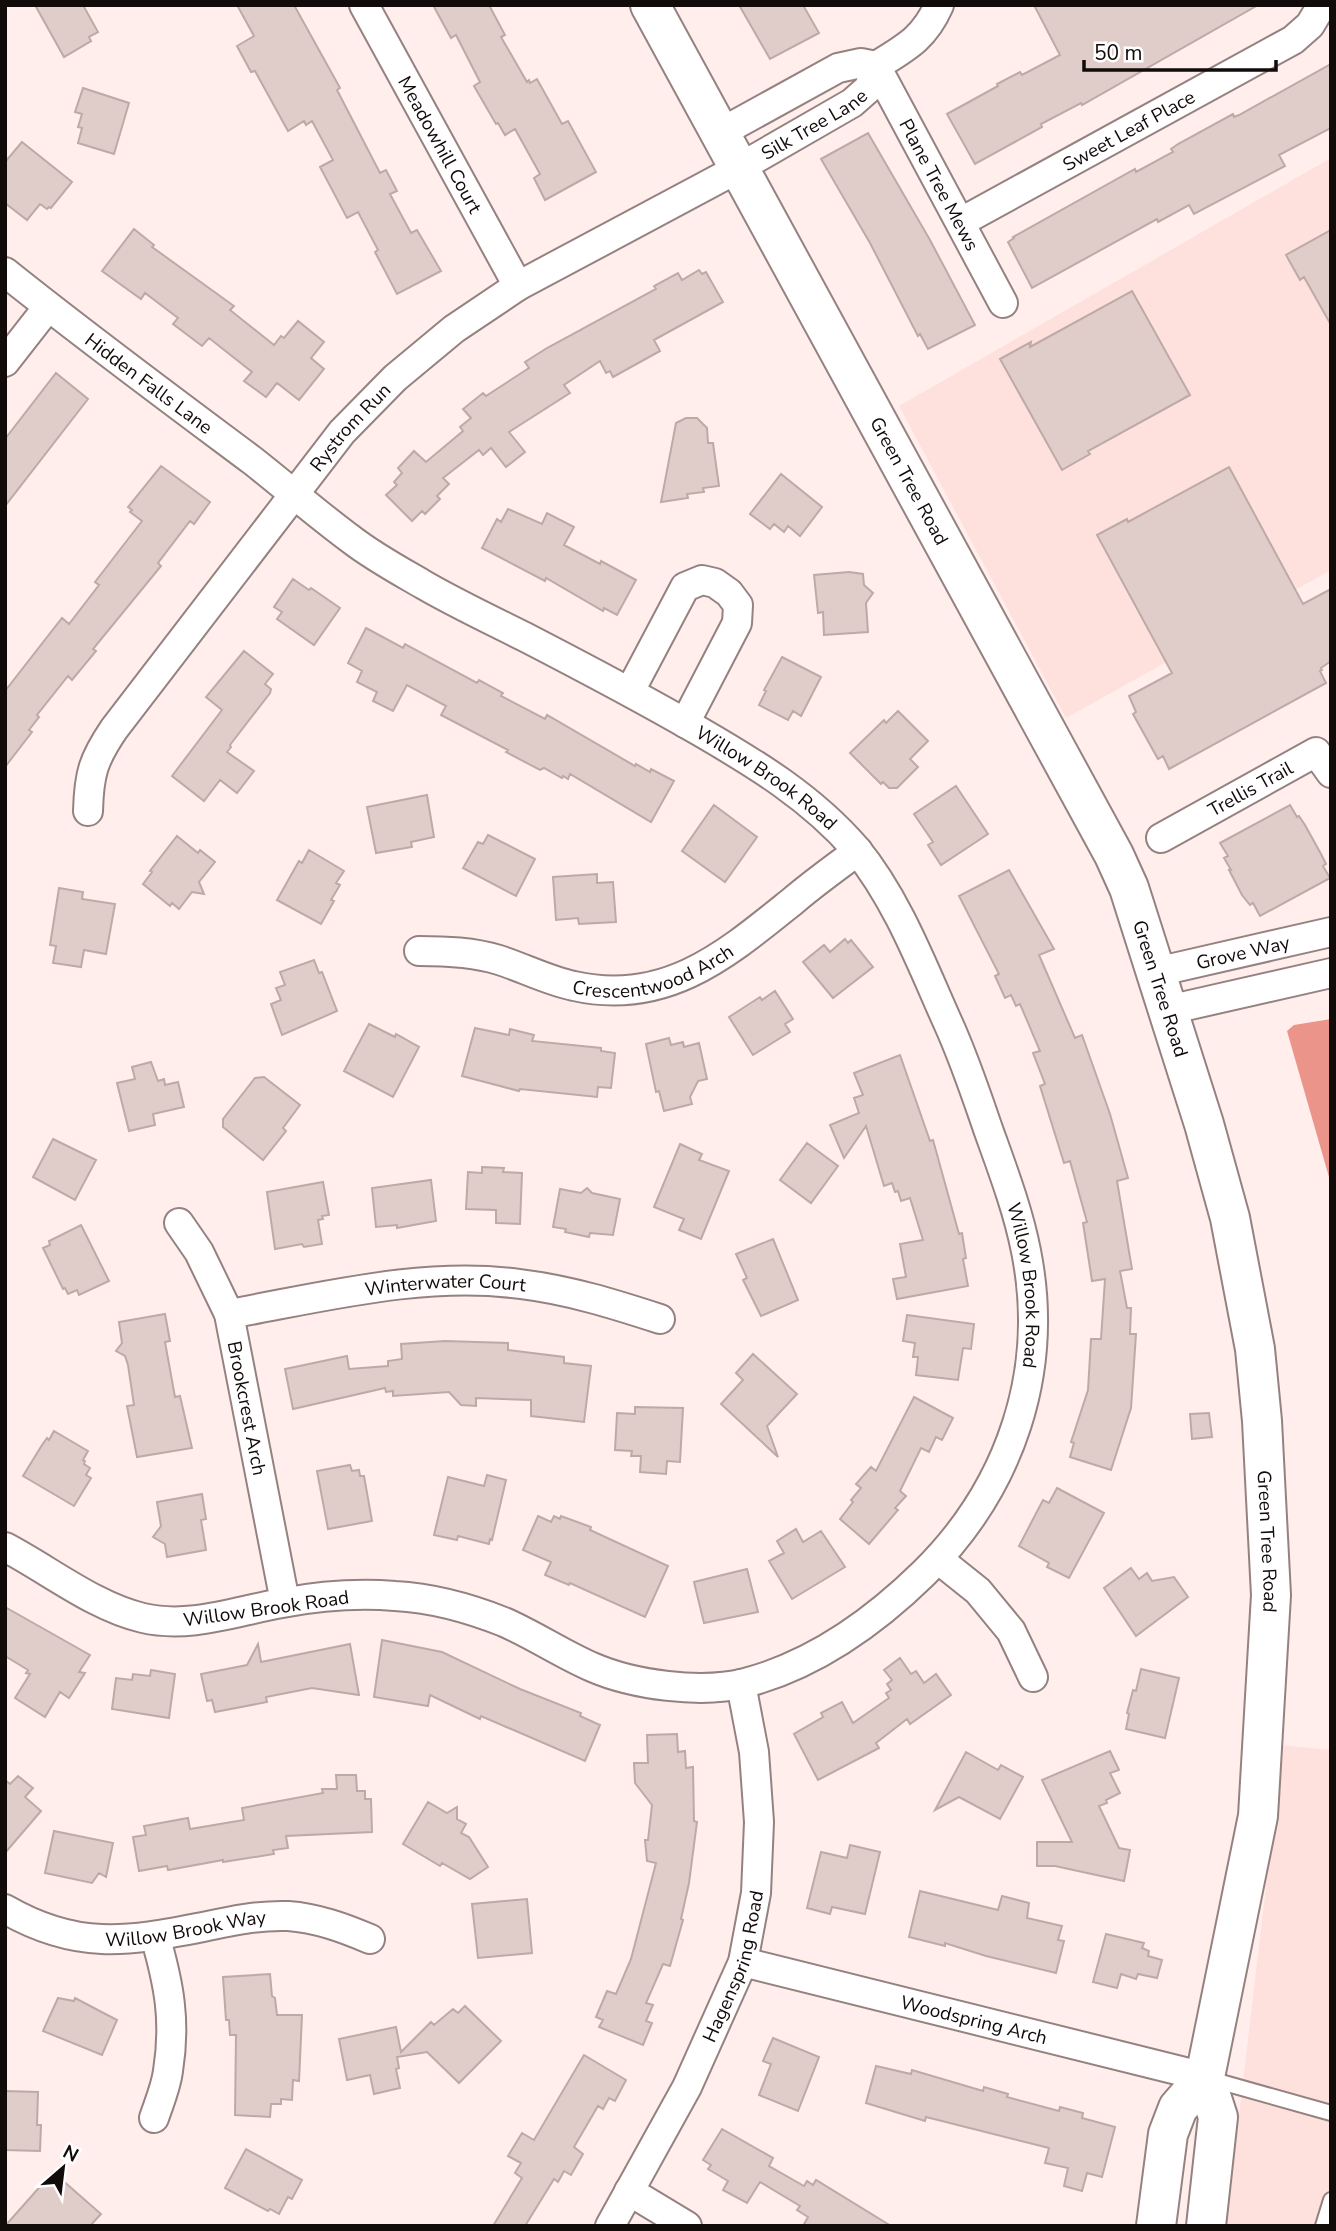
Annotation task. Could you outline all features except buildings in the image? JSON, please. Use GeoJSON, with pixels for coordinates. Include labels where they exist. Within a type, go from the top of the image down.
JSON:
{"type":"FeatureCollection","features":[{"type":"Feature","properties":{"kind":"street","name":"Meadowhill Court"},"geometry":{"type":"LineString","coordinates":[[364,5],[518,286]]}},
{"type":"Feature","properties":{"kind":"street","name":"Green Tree Road"},"geometry":{"type":"LineString","coordinates":[[650,5],[1114,855],[1129,888],[1205,1124],[1230,1218],[1255,1349],[1262,1421],[1271,1595],[1258,1816],[1205,2077],[1218,2117],[1206,2226]]}},
{"type":"Feature","properties":{"kind":"street","name":"Silk Tree Lane"},"geometry":{"type":"LineString","coordinates":[[739,168],[852,103],[869,88],[876,66],[916,41],[930,24],[939,5]]}},
{"type":"Feature","properties":{"kind":"street","name":"Sweet Leaf Place"},"geometry":{"type":"LineString","coordinates":[[961,222],[1293,40],[1310,25],[1322,5]]}},
{"type":"Feature","properties":{"kind":"street","name":"Silk Tree Lane"},"geometry":{"type":"LineString","coordinates":[[720,133],[838,68],[862,63],[876,66]]}},
{"type":"Feature","properties":{"kind":"street","name":"Plane Tree Mews"},"geometry":{"type":"LineString","coordinates":[[876,66],[1003,303]]}},
{"type":"Feature","properties":{"kind":"street","name":"Rystrom Run"},"geometry":{"type":"LineString","coordinates":[[88,811],[89,782],[98,754],[342,432],[395,378],[454,328],[518,286],[739,168]]}},
{"type":"Feature","properties":{"kind":"street","name":"Hidden Falls Lane"},"geometry":{"type":"LineString","coordinates":[[5,272],[295,493]]}},
{"type":"Feature","properties":{"kind":"street"},"geometry":{"type":"LineString","coordinates":[[5,362],[48,307]]}},
{"type":"Feature","properties":{"kind":"street","name":"Willow Brook Road"},"geometry":{"type":"LineString","coordinates":[[5,1547],[97,1600],[140,1618],[186,1622],[285,1602],[342,1594],[399,1596],[455,1605],[509,1624],[601,1671],[647,1682],[682,1686],[741,1684],[796,1664],[848,1637],[895,1601],[938,1559],[973,1516],[1002,1467],[1020,1415],[1029,1371],[1033,1304],[1026,1248],[961,1051],[903,921],[858,851],[814,807],[766,769],[630,691],[426,587],[356,544],[295,493]]}},
{"type":"Feature","properties":{"kind":"street"},"geometry":{"type":"LineString","coordinates":[[630,691],[685,587],[702,580],[715,583],[729,593],[737,605],[737,623],[685,723]]}},
{"type":"Feature","properties":{"kind":"street","name":"Trellis Trail"},"geometry":{"type":"LineString","coordinates":[[1161,838],[1316,752],[1331,773]]}},
{"type":"Feature","properties":{"kind":"street","name":"Crescentwood Arch"},"geometry":{"type":"LineString","coordinates":[[419,951],[458,952],[497,960],[575,986],[620,990],[664,984],[705,967],[742,942],[858,851]]}},
{"type":"Feature","properties":{"kind":"street","name":"Grove Way"},"geometry":{"type":"LineString","coordinates":[[1156,972],[1331,932]]}},
{"type":"Feature","properties":{"kind":"street","name":"Grove Way"},"geometry":{"type":"LineString","coordinates":[[1168,1010],[1331,972]]}},
{"type":"Feature","properties":{"kind":"street","name":"Brookcrest Arch"},"geometry":{"type":"LineString","coordinates":[[179,1223],[199,1252],[229,1314],[285,1602]]}},
{"type":"Feature","properties":{"kind":"street","name":"Winterwater Court"},"geometry":{"type":"LineString","coordinates":[[229,1314],[372,1289],[444,1281],[519,1283],[590,1296],[660,1319]]}},
{"type":"Feature","properties":{"kind":"street"},"geometry":{"type":"LineString","coordinates":[[938,1559],[978,1591],[1011,1631],[1033,1678]]}},
{"type":"Feature","properties":{"kind":"street","name":"Hagenspring Road"},"geometry":{"type":"LineString","coordinates":[[610,2226],[687,2087],[744,1962],[756,1893],[759,1822],[754,1752],[741,1684]]}},
{"type":"Feature","properties":{"kind":"street","name":"Willow Brook Way"},"geometry":{"type":"LineString","coordinates":[[5,1909],[28,1922],[69,1936],[112,1941],[155,1936],[247,1918],[289,1916],[331,1923],[370,1939]]}},
{"type":"Feature","properties":{"kind":"street"},"geometry":{"type":"LineString","coordinates":[[154,2118],[168,2074],[172,2028],[169,1981],[155,1936]]}},
{"type":"Feature","properties":{"kind":"street","name":"Woodspring Arch"},"geometry":{"type":"LineString","coordinates":[[744,1962],[1205,2077]]}},
{"type":"Feature","properties":{"kind":"street","name":"Green Tree Road"},"geometry":{"type":"LineString","coordinates":[[1156,2226],[1168,2134],[1178,2108],[1205,2077]]}},
{"type":"Feature","properties":{"kind":"street"},"geometry":{"type":"LineString","coordinates":[[629,2191],[687,2226]]}},
{"type":"Feature","properties":{"kind":"lane"},"geometry":{"type":"LineString","coordinates":[[1205,2077],[1331,2113]]}},
{"type":"Feature","properties":{"kind":"lane"},"geometry":{"type":"LineString","coordinates":[[1323,2226],[1331,2200]]}},
{"type":"Feature","properties":{"kind":"shaded area"},"geometry":{"type":"Polygon","coordinates":[[[1331,158],[1331,570],[1066,718],[899,406],[1331,158]]]}},
{"type":"Feature","properties":{"kind":"shaded area"},"geometry":{"type":"Polygon","coordinates":[[[1331,1019],[1331,1184],[1287,1031],[1294,1025],[1331,1019]]]}},
{"type":"Feature","properties":{"kind":"shaded area"},"geometry":{"type":"Polygon","coordinates":[[[1280,1745],[1331,1750],[1331,2226],[1226,2226],[1268,1870],[1280,1745]]]}}]}
